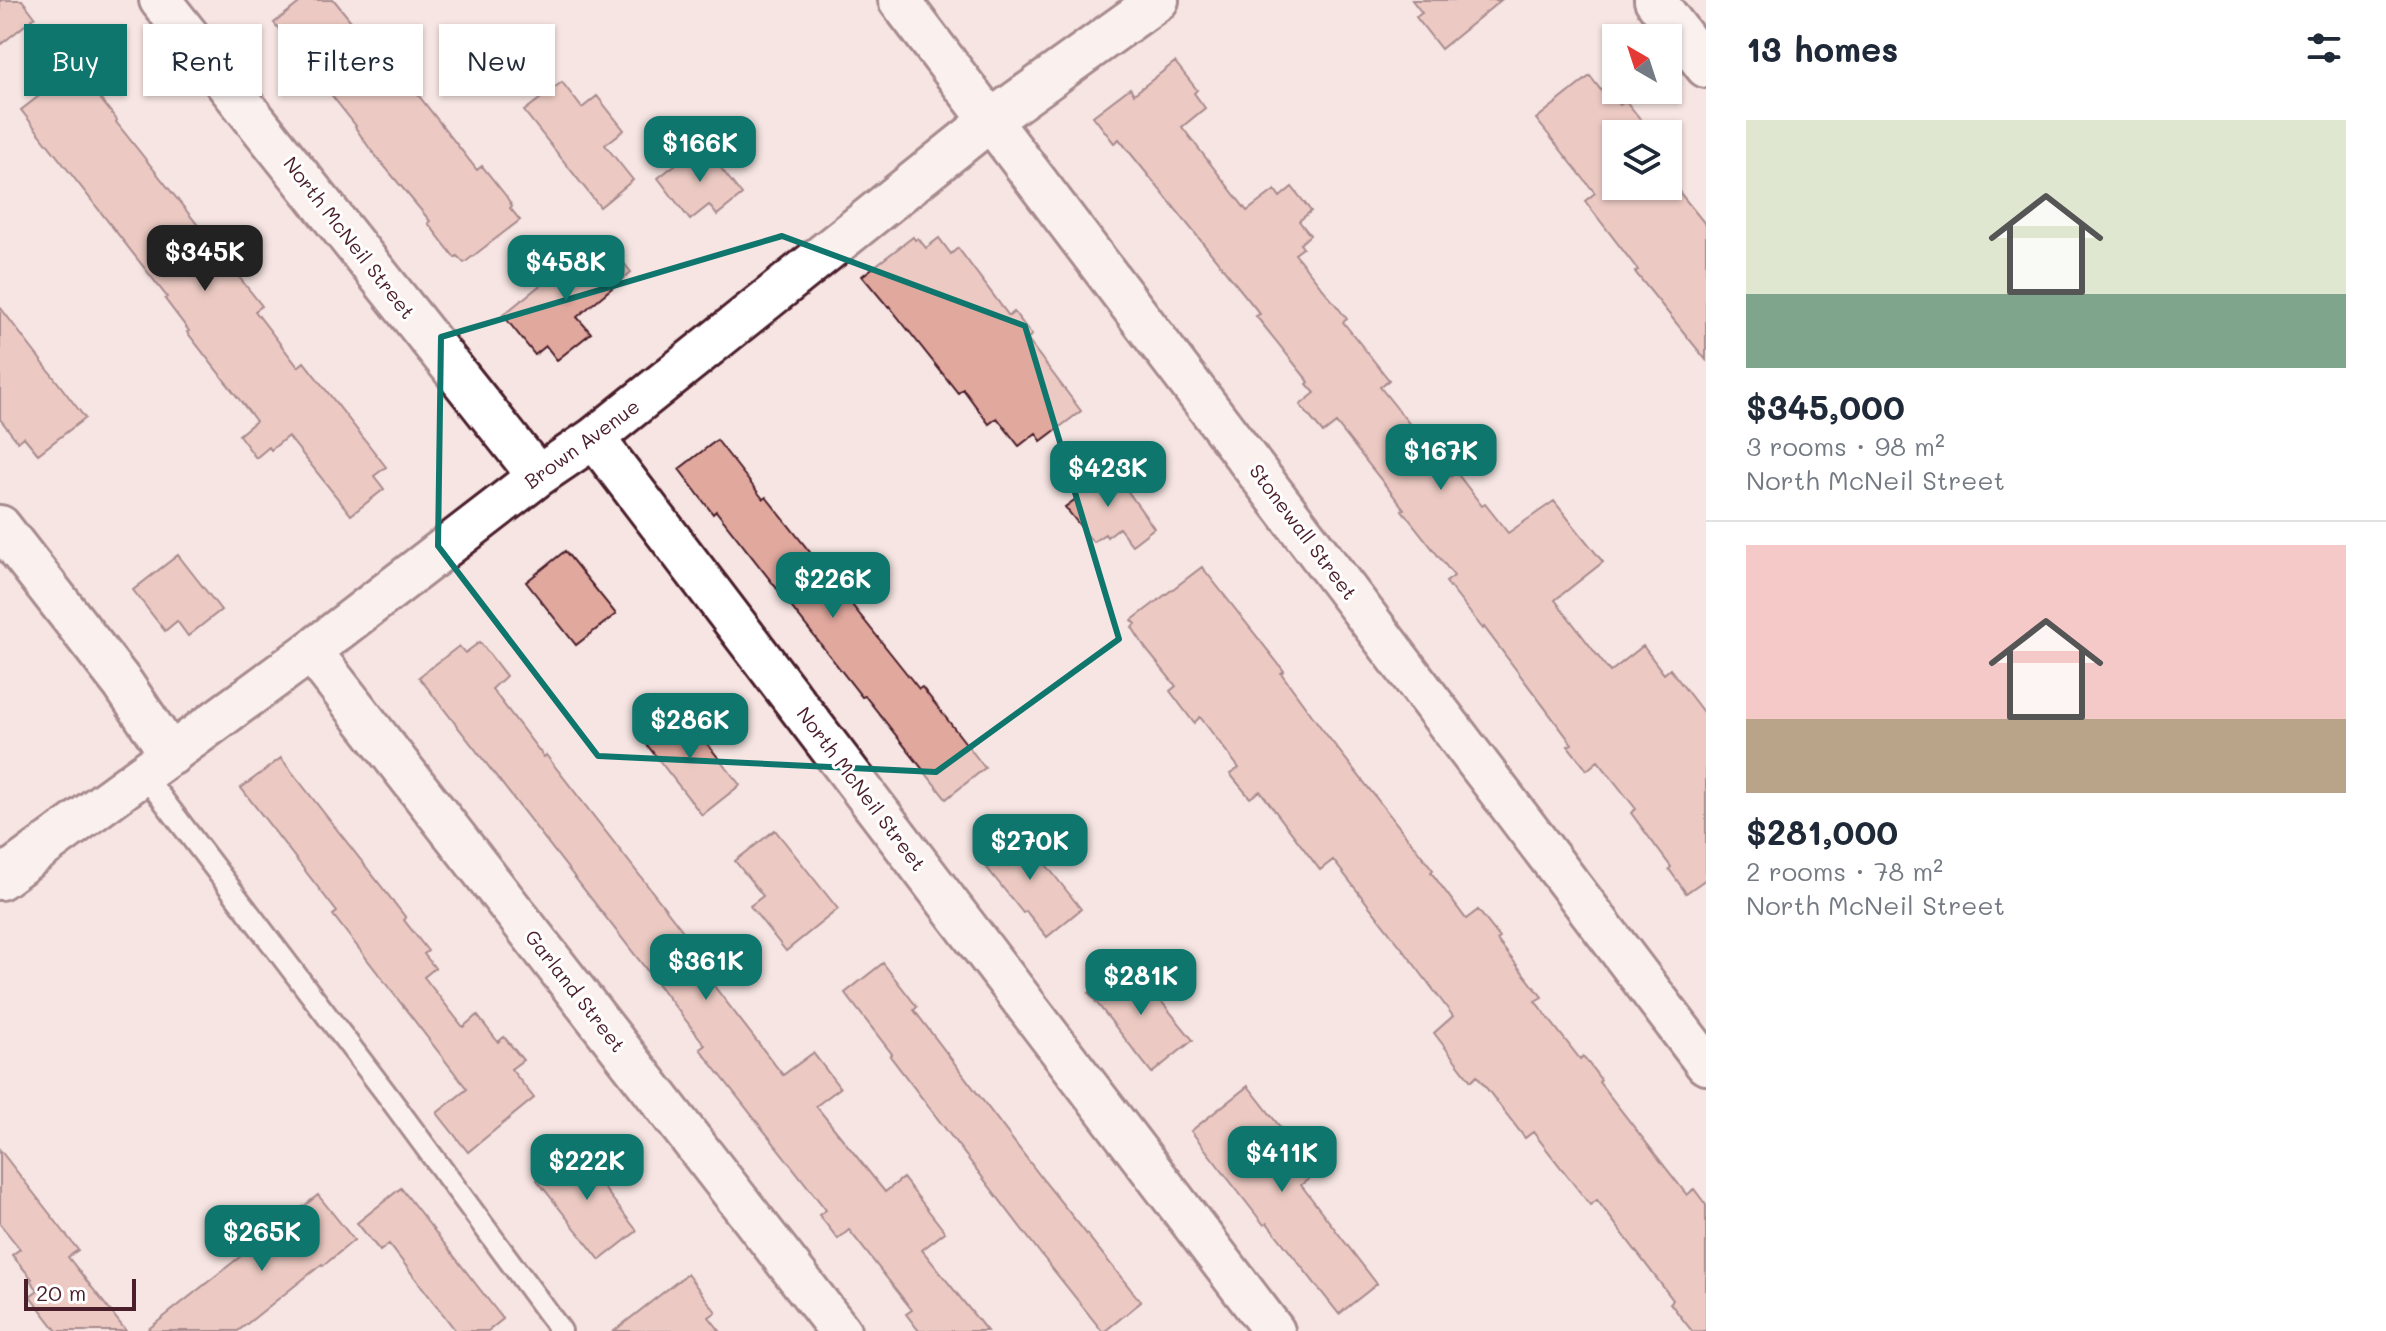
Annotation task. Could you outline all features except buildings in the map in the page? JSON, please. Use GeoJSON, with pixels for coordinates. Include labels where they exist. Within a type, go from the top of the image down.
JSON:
{"type":"FeatureCollection","features":[{"type":"Feature","properties":{"kind":"street","name":"North McNeil Street"},"geometry":{"type":"LineString","coordinates":[[160,0],[538,476]]}},
{"type":"Feature","properties":{"kind":"street","name":"Stonewall Street"},"geometry":{"type":"LineString","coordinates":[[899,0],[1706,1064]]}},
{"type":"Feature","properties":{"kind":"street","name":"Brown Avenue"},"geometry":{"type":"LineString","coordinates":[[0,879],[311,651],[538,476],[594,438],[991,120],[1158,0]]}},
{"type":"Feature","properties":{"kind":"street"},"geometry":{"type":"LineString","coordinates":[[1655,0],[1706,67]]}},
{"type":"Feature","properties":{"kind":"street","name":"North McNeil Street"},"geometry":{"type":"LineString","coordinates":[[594,438],[1274,1331]]}},
{"type":"Feature","properties":{"kind":"street"},"geometry":{"type":"LineString","coordinates":[[0,526],[123,684],[158,765]]}},
{"type":"Feature","properties":{"kind":"street","name":"Garland Street"},"geometry":{"type":"LineString","coordinates":[[311,651],[840,1331]]}},
{"type":"Feature","properties":{"kind":"lane"},"geometry":{"type":"LineString","coordinates":[[158,765],[388,1096],[561,1331]]}},
{"type":"Feature","properties":{"kind":"highlighted area"},"geometry":{"type":"Polygon","coordinates":[[[782,236],[1025,326],[1119,639],[936,772],[598,756],[438,546],[441,337],[782,236]]]}}]}
